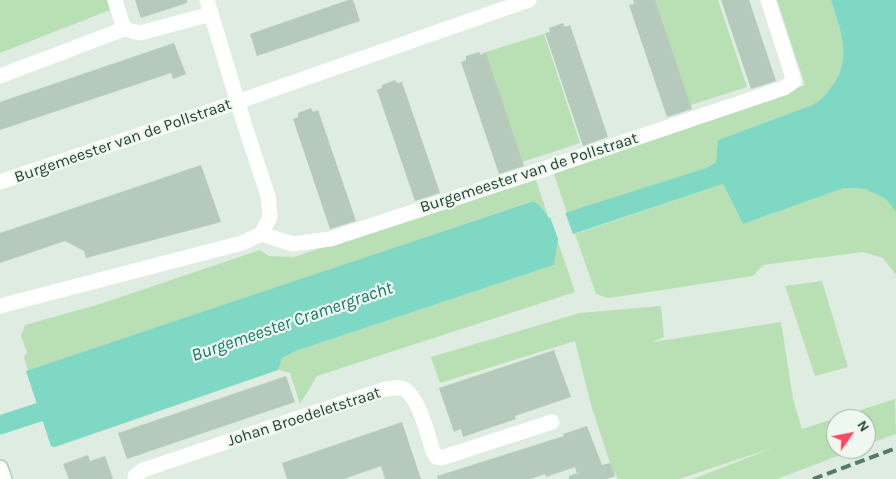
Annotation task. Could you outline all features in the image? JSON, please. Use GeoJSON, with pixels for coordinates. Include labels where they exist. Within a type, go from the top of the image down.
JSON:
{"type":"FeatureCollection","features":[{"type":"Feature","properties":{"kind":"street"},"geometry":{"type":"LineString","coordinates":[[115,0],[124,29]]}},
{"type":"Feature","properties":{"kind":"street","name":"Burgemeester van de Pollstraat"},"geometry":{"type":"LineString","coordinates":[[0,182],[529,0]]}},
{"type":"Feature","properties":{"kind":"street","name":"Burgemeester van de Pollstraat"},"geometry":{"type":"LineString","coordinates":[[261,234],[293,244],[330,239],[784,88],[794,81],[768,0]]}},
{"type":"Feature","properties":{"kind":"street"},"geometry":{"type":"LineString","coordinates":[[0,76],[124,29],[140,33],[209,7],[237,102],[268,196],[270,217],[261,234],[242,243],[0,306]]}},
{"type":"Feature","properties":{"kind":"street","name":"Johan Broedeletstraat"},"geometry":{"type":"LineString","coordinates":[[135,479],[135,476],[143,470],[385,389],[403,388],[414,398],[433,451],[436,457],[441,458],[552,422]]}},
{"type":"Feature","properties":{"kind":"street"},"geometry":{"type":"LineString","coordinates":[[0,468],[4,479]]}},
{"type":"Feature","properties":{"kind":"green space"},"geometry":{"type":"Polygon","coordinates":[[[0,0],[107,0],[110,10],[0,53],[0,0]]]}},
{"type":"Feature","properties":{"kind":"green space"},"geometry":{"type":"Polygon","coordinates":[[[653,0],[718,0],[747,87],[688,106],[653,0]]]}},
{"type":"Feature","properties":{"kind":"green space"},"geometry":{"type":"Polygon","coordinates":[[[777,0],[831,0],[841,33],[843,55],[838,76],[823,97],[812,105],[718,140],[716,162],[706,168],[567,213],[553,171],[805,85],[777,0]]]}},
{"type":"Feature","properties":{"kind":"green space"},"geometry":{"type":"Polygon","coordinates":[[[544,34],[580,143],[519,163],[482,53],[544,34]]]}},
{"type":"Feature","properties":{"kind":"green space"},"geometry":{"type":"Polygon","coordinates":[[[535,177],[549,219],[541,207],[532,201],[28,371],[24,357],[27,352],[21,336],[25,325],[100,304],[260,250],[269,256],[294,257],[535,177]]]}},
{"type":"Feature","properties":{"kind":"green space"},"geometry":{"type":"Polygon","coordinates":[[[723,184],[743,224],[844,188],[865,189],[886,199],[896,212],[896,275],[883,258],[863,252],[763,265],[753,276],[608,298],[596,294],[575,234],[723,184]]]}},
{"type":"Feature","properties":{"kind":"green space"},"geometry":{"type":"Polygon","coordinates":[[[557,239],[575,292],[317,376],[300,404],[290,373],[278,370],[282,358],[296,351],[554,265],[557,239]]]}},
{"type":"Feature","properties":{"kind":"green space"},"geometry":{"type":"Polygon","coordinates":[[[822,281],[848,367],[815,376],[785,286],[822,281]]]}},
{"type":"Feature","properties":{"kind":"green space"},"geometry":{"type":"Polygon","coordinates":[[[661,306],[664,337],[653,342],[781,322],[793,399],[802,429],[826,421],[826,459],[830,459],[777,479],[693,479],[775,447],[679,479],[618,479],[612,469],[591,405],[575,341],[440,383],[431,357],[580,313],[661,306]]]}},
{"type":"Feature","properties":{"kind":"green space"},"geometry":{"type":"Polygon","coordinates":[[[895,399],[896,434],[876,441],[876,409],[864,409],[895,399]]]}},
{"type":"Feature","properties":{"kind":"water"},"geometry":{"type":"Polygon","coordinates":[[[831,0],[896,0],[896,212],[886,199],[865,189],[844,188],[743,224],[723,184],[558,239],[554,265],[296,351],[282,358],[278,370],[55,447],[51,446],[26,371],[533,201],[541,207],[549,218],[706,168],[716,162],[718,140],[812,105],[821,99],[832,86],[842,65],[843,44],[831,0]]]}},
{"type":"Feature","properties":{"kind":"pier"},"geometry":{"type":"Polygon","coordinates":[[[565,212],[574,237],[560,241],[560,244],[550,217],[565,212]]]}},
{"type":"Feature","properties":{"kind":"building"},"geometry":{"type":"Polygon","coordinates":[[[135,0],[187,0],[187,3],[141,18],[135,0]]]}},
{"type":"Feature","properties":{"kind":"building"},"geometry":{"type":"Polygon","coordinates":[[[348,0],[353,0],[360,21],[257,56],[250,34],[348,0]]]}},
{"type":"Feature","properties":{"kind":"building"},"geometry":{"type":"Polygon","coordinates":[[[633,0],[655,0],[692,109],[667,117],[629,5],[634,4],[633,0]]]}},
{"type":"Feature","properties":{"kind":"building"},"geometry":{"type":"Polygon","coordinates":[[[721,0],[749,0],[776,81],[751,89],[721,0]]]}},
{"type":"Feature","properties":{"kind":"building"},"geometry":{"type":"Polygon","coordinates":[[[563,23],[565,27],[570,25],[608,137],[583,146],[545,33],[550,32],[549,28],[563,23]]]}},
{"type":"Feature","properties":{"kind":"building"},"geometry":{"type":"Polygon","coordinates":[[[174,43],[186,74],[173,79],[171,73],[0,130],[0,102],[174,43]]]}},
{"type":"Feature","properties":{"kind":"building"},"geometry":{"type":"Polygon","coordinates":[[[479,52],[481,55],[486,53],[524,166],[499,174],[461,62],[466,60],[466,56],[479,52]]]}},
{"type":"Feature","properties":{"kind":"building"},"geometry":{"type":"Polygon","coordinates":[[[395,80],[397,83],[402,82],[440,193],[415,201],[377,90],[382,88],[382,85],[395,80]]]}},
{"type":"Feature","properties":{"kind":"building"},"geometry":{"type":"Polygon","coordinates":[[[311,108],[313,112],[318,110],[356,221],[330,229],[293,119],[298,117],[298,113],[311,108]]]}},
{"type":"Feature","properties":{"kind":"building"},"geometry":{"type":"Polygon","coordinates":[[[201,165],[221,222],[86,258],[84,251],[65,241],[0,263],[0,233],[201,165]]]}},
{"type":"Feature","properties":{"kind":"building"},"geometry":{"type":"Polygon","coordinates":[[[554,350],[571,397],[515,416],[516,419],[463,437],[461,429],[454,432],[439,388],[554,350]]]}},
{"type":"Feature","properties":{"kind":"building"},"geometry":{"type":"Polygon","coordinates":[[[286,376],[295,402],[127,459],[118,433],[286,376]]]}},
{"type":"Feature","properties":{"kind":"building"},"geometry":{"type":"Polygon","coordinates":[[[402,422],[421,479],[385,479],[381,466],[344,479],[287,479],[282,463],[402,422]]]}},
{"type":"Feature","properties":{"kind":"building"},"geometry":{"type":"Polygon","coordinates":[[[587,426],[602,465],[610,463],[615,476],[607,479],[569,479],[569,476],[577,473],[575,467],[546,477],[545,474],[531,479],[438,479],[437,476],[564,436],[563,434],[587,426]]]}},
{"type":"Feature","properties":{"kind":"building"},"geometry":{"type":"Polygon","coordinates":[[[88,455],[90,461],[105,456],[113,479],[69,479],[63,464],[88,455]]]}},
{"type":"Feature","properties":{"kind":"waterway","name":"Burgemeester Cramergracht"},"geometry":{"type":"LineString","coordinates":[[0,425],[64,404]]}},
{"type":"Feature","properties":{"kind":"railway"},"geometry":{"type":"LineString","coordinates":[[813,479],[896,448]]}}]}
